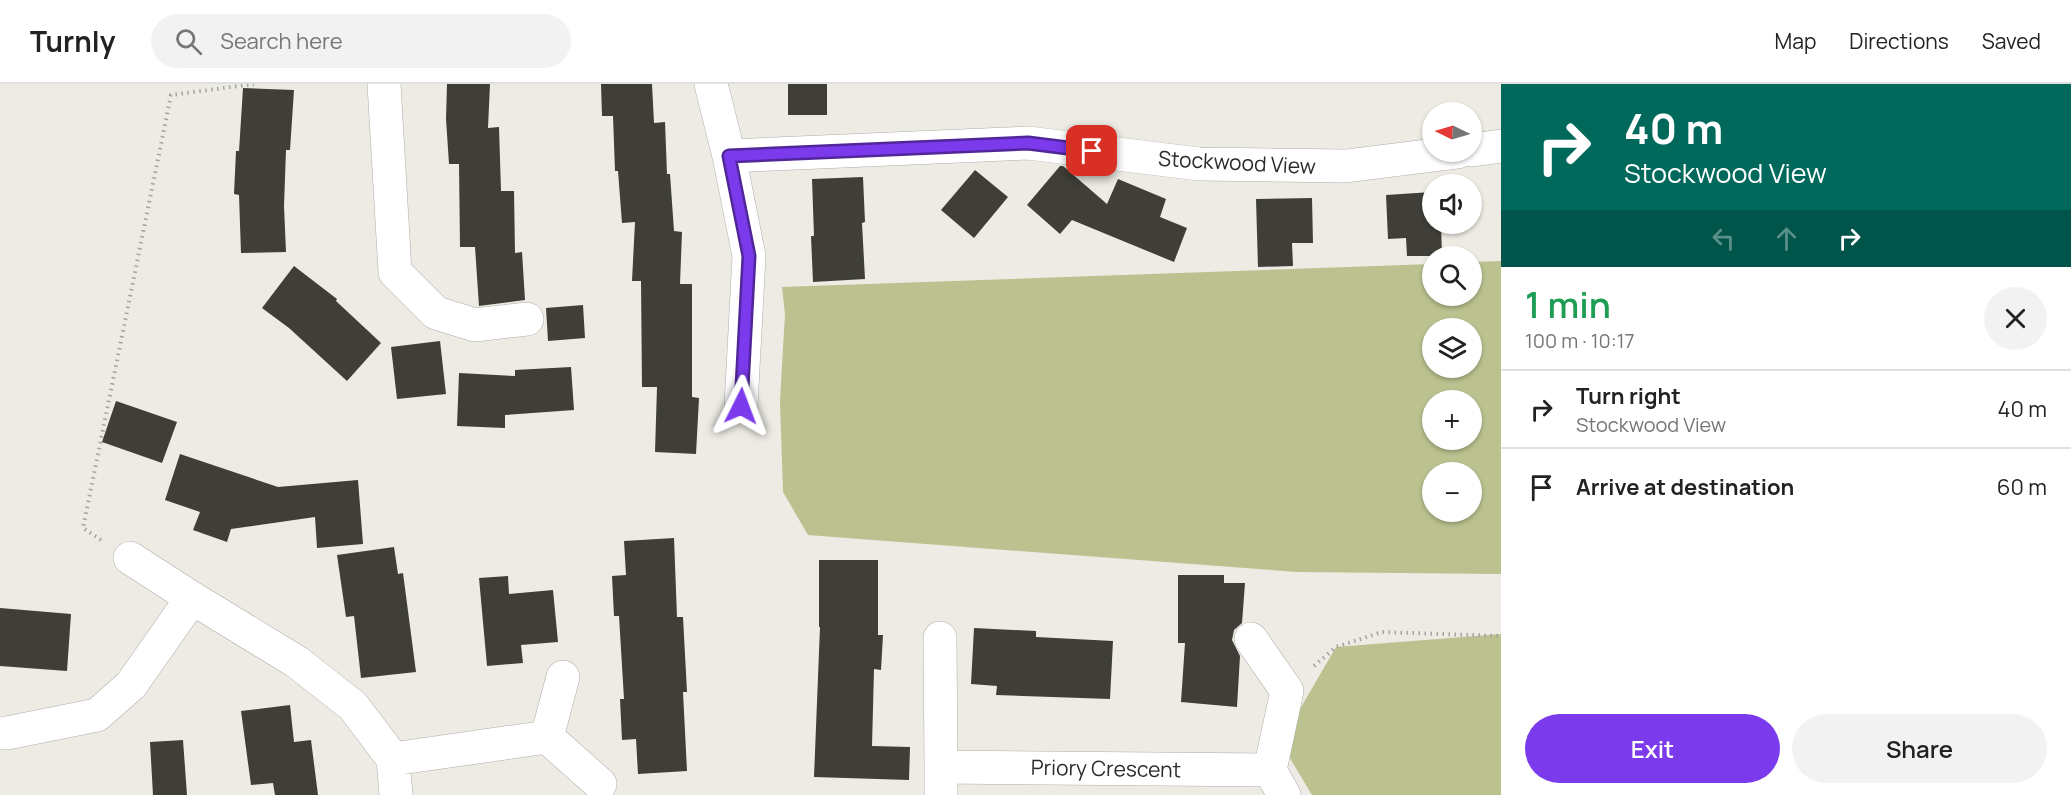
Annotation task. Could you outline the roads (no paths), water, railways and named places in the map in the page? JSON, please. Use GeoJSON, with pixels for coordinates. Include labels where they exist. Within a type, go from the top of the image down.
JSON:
{"type":"FeatureCollection","features":[{"type":"Feature","properties":{"kind":"street"},"geometry":{"type":"LineString","coordinates":[[384,84],[395,272],[436,314],[475,325],[527,319]]}},
{"type":"Feature","properties":{"kind":"street"},"geometry":{"type":"LineString","coordinates":[[711,84],[729,156],[749,256],[741,406]]}},
{"type":"Feature","properties":{"kind":"street","name":"Stockwood View"},"geometry":{"type":"LineString","coordinates":[[729,156],[1028,143],[1199,165],[1346,166],[1422,156]]}},
{"type":"Feature","properties":{"kind":"street"},"geometry":{"type":"LineString","coordinates":[[1482,149],[1501,146]]}},
{"type":"Feature","properties":{"kind":"street"},"geometry":{"type":"LineString","coordinates":[[130,558],[306,669],[352,706],[393,759],[396,795]]}},
{"type":"Feature","properties":{"kind":"street"},"geometry":{"type":"LineString","coordinates":[[0,733],[8,734],[97,715],[131,685],[192,598]]}},
{"type":"Feature","properties":{"kind":"street","name":"Priory Crescent"},"geometry":{"type":"LineString","coordinates":[[940,638],[941,781],[1277,783]]}},
{"type":"Feature","properties":{"kind":"street"},"geometry":{"type":"LineString","coordinates":[[1251,639],[1287,691],[1277,783]]}},
{"type":"Feature","properties":{"kind":"street"},"geometry":{"type":"LineString","coordinates":[[548,737],[563,677]]}},
{"type":"Feature","properties":{"kind":"street"},"geometry":{"type":"LineString","coordinates":[[393,759],[548,737]]}},
{"type":"Feature","properties":{"kind":"street"},"geometry":{"type":"LineString","coordinates":[[548,737],[600,784]]}}]}
